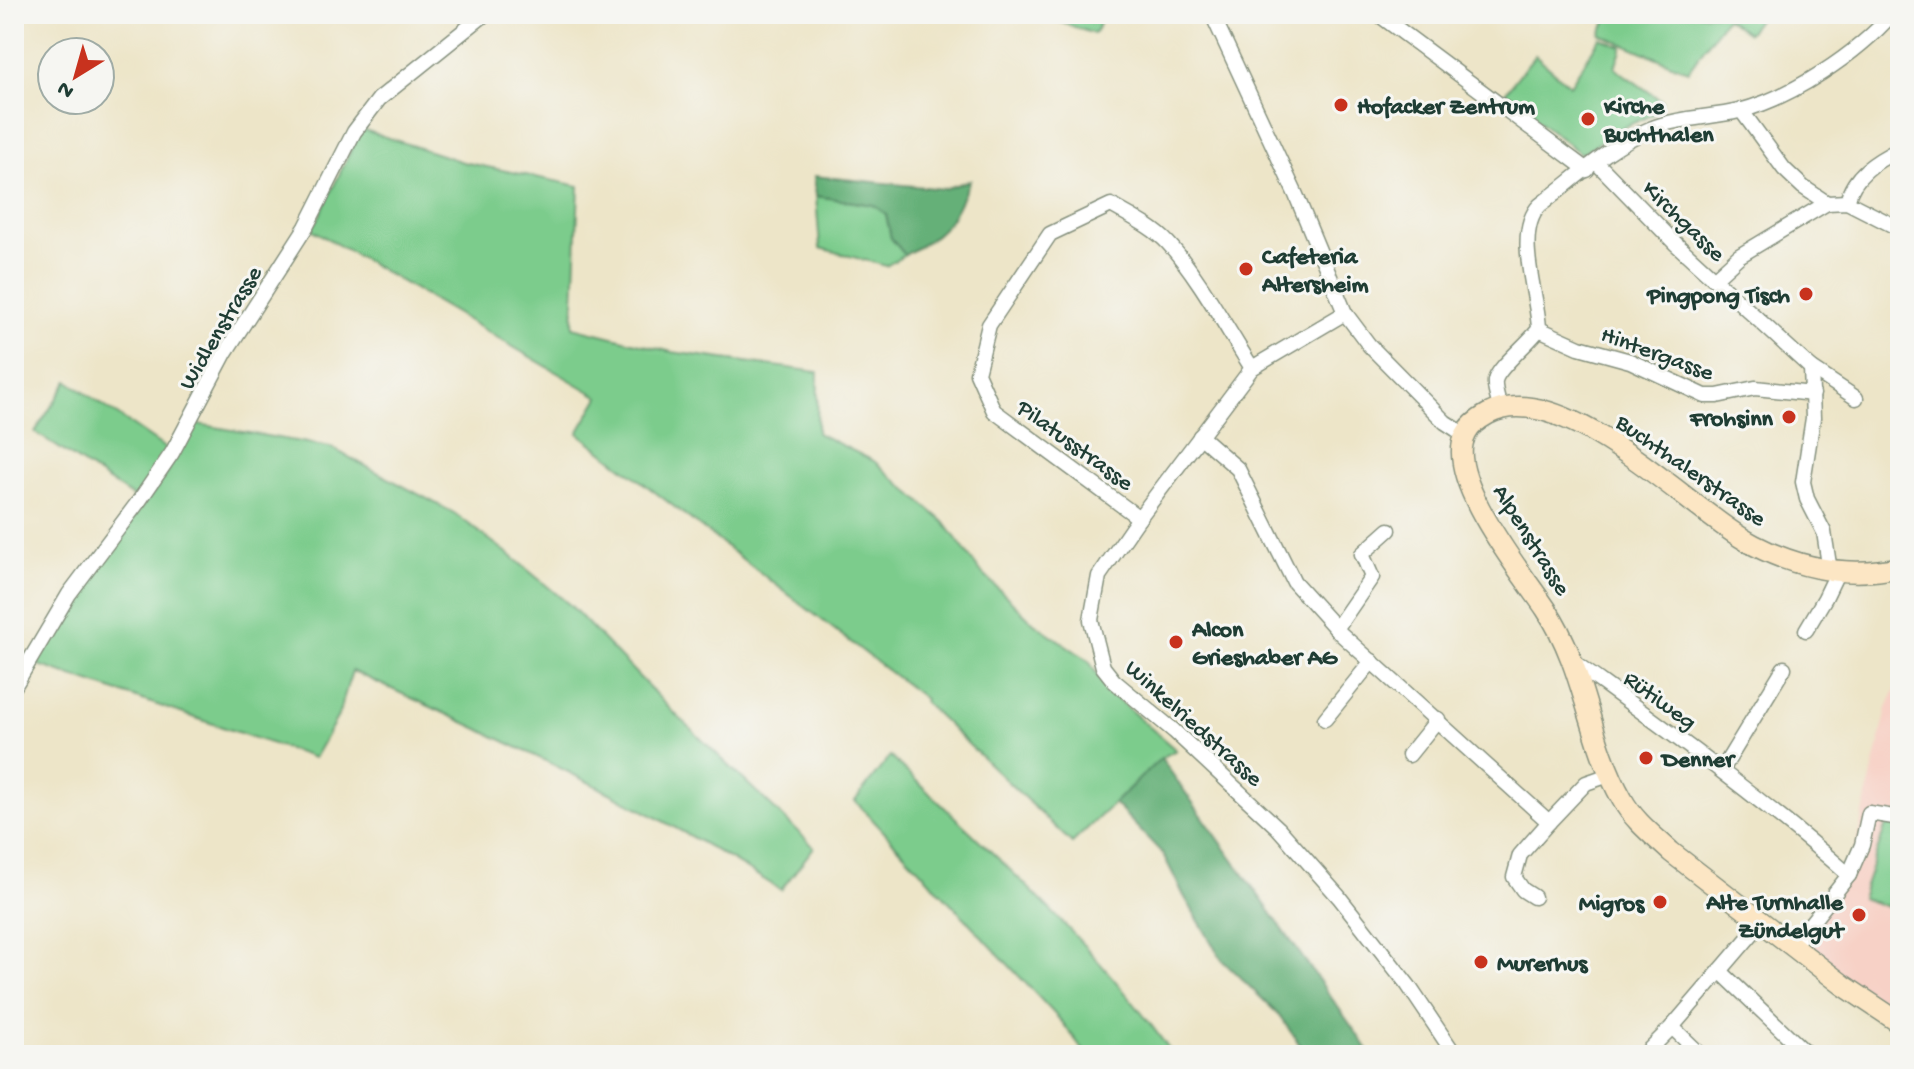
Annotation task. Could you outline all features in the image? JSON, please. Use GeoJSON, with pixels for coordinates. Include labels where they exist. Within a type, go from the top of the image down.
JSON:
{"type":"FeatureCollection","features":[{"type":"Feature","properties":{"kind":"street","name":"Widlenstrasse"},"geometry":{"type":"LineString","coordinates":[[14,687],[69,594],[172,453],[225,353],[306,227],[367,112],[485,14]]}},
{"type":"Feature","properties":{"kind":"street"},"geometry":{"type":"LineString","coordinates":[[1212,14],[1296,195],[1345,313],[1369,345],[1445,422],[1465,435],[1480,418],[1500,407],[1496,377],[1539,329],[1530,267],[1529,223],[1540,205],[1627,140],[1655,127],[1741,110],[1773,99],[1813,79],[1880,28],[1892,14]]}},
{"type":"Feature","properties":{"kind":"street","name":"Kirchgasse"},"geometry":{"type":"LineString","coordinates":[[1378,14],[1591,166],[1811,368],[1856,398]]}},
{"type":"Feature","properties":{"kind":"street"},"geometry":{"type":"LineString","coordinates":[[1741,110],[1784,169],[1827,203]]}},
{"type":"Feature","properties":{"kind":"street"},"geometry":{"type":"LineString","coordinates":[[1847,202],[1850,187],[1863,172],[1900,149]]}},
{"type":"Feature","properties":{"kind":"street"},"geometry":{"type":"LineString","coordinates":[[1715,278],[1739,256],[1827,203],[1847,202],[1900,229]]}},
{"type":"Feature","properties":{"kind":"street","name":"Pilatusstrasse"},"geometry":{"type":"LineString","coordinates":[[1139,518],[994,411],[977,373],[989,325],[1050,234],[1111,205],[1152,230],[1168,243],[1183,262],[1252,368]]}},
{"type":"Feature","properties":{"kind":"street","name":"Winkelriedstrasse"},"geometry":{"type":"LineString","coordinates":[[1345,313],[1252,368],[1099,576],[1091,620],[1103,667],[1114,681],[1174,731],[1284,835],[1339,897],[1400,974],[1455,1055]]}},
{"type":"Feature","properties":{"kind":"street","name":"Hintergasse"},"geometry":{"type":"LineString","coordinates":[[1539,329],[1579,347],[1630,361],[1685,389],[1709,397],[1755,388],[1813,394]]}},
{"type":"Feature","properties":{"kind":"street"},"geometry":{"type":"LineString","coordinates":[[1806,630],[1834,571],[1824,532],[1807,499],[1803,482],[1813,418],[1811,368]]}},
{"type":"Feature","properties":{"kind":"street","name":"Buchthalerstrasse"},"geometry":{"type":"LineString","coordinates":[[1500,407],[1524,407],[1553,413],[1598,434],[1706,514],[1753,544],[1801,565],[1834,571],[1900,567]]}},
{"type":"Feature","properties":{"kind":"street","name":"Alpenstrasse"},"geometry":{"type":"LineString","coordinates":[[1465,435],[1461,449],[1467,482],[1495,535],[1563,636],[1575,663],[1609,775],[1624,804],[1645,829],[1792,947],[1900,1023]]}},
{"type":"Feature","properties":{"kind":"street"},"geometry":{"type":"LineString","coordinates":[[1200,436],[1238,469],[1288,573],[1309,602],[1549,822]]}},
{"type":"Feature","properties":{"kind":"street"},"geometry":{"type":"LineString","coordinates":[[1336,629],[1372,577],[1362,554],[1389,530]]}},
{"type":"Feature","properties":{"kind":"street"},"geometry":{"type":"LineString","coordinates":[[1325,719],[1372,661]]}},
{"type":"Feature","properties":{"kind":"street","name":"Rütiweg"},"geometry":{"type":"LineString","coordinates":[[1575,663],[1722,770],[1849,875]]}},
{"type":"Feature","properties":{"kind":"street"},"geometry":{"type":"LineString","coordinates":[[1722,770],[1784,668]]}},
{"type":"Feature","properties":{"kind":"street"},"geometry":{"type":"LineString","coordinates":[[1409,755],[1438,719]]}},
{"type":"Feature","properties":{"kind":"street"},"geometry":{"type":"LineString","coordinates":[[1534,897],[1523,890],[1514,877],[1520,855],[1586,783],[1609,775]]}},
{"type":"Feature","properties":{"kind":"street"},"geometry":{"type":"LineString","coordinates":[[1792,947],[1849,875],[1862,845],[1869,813],[1900,818]]}},
{"type":"Feature","properties":{"kind":"street"},"geometry":{"type":"LineString","coordinates":[[1644,1055],[1762,922]]}},
{"type":"Feature","properties":{"kind":"street"},"geometry":{"type":"LineString","coordinates":[[1720,971],[1808,1055]]}},
{"type":"Feature","properties":{"kind":"street"},"geometry":{"type":"LineString","coordinates":[[1672,1027],[1701,1055]]}},
{"type":"Feature","properties":{"kind":"shaded area"},"geometry":{"type":"Polygon","coordinates":[[[1900,678],[1900,1023],[1792,947],[1849,875],[1887,708],[1900,678]]]}},
{"type":"Feature","properties":{"kind":"green space"},"geometry":{"type":"Polygon","coordinates":[[[1037,14],[1105,14],[1094,34],[1037,14]]]}},
{"type":"Feature","properties":{"kind":"green space"},"geometry":{"type":"Polygon","coordinates":[[[1607,14],[1762,14],[1748,33],[1726,18],[1688,71],[1600,34],[1609,16],[1607,14]]]}},
{"type":"Feature","properties":{"kind":"green space"},"geometry":{"type":"Polygon","coordinates":[[[1600,38],[1622,46],[1615,68],[1662,101],[1652,115],[1617,130],[1581,154],[1504,94],[1535,55],[1570,85],[1600,38]]]}},
{"type":"Feature","properties":{"kind":"green space"},"geometry":{"type":"Polygon","coordinates":[[[361,129],[463,162],[579,186],[573,327],[672,352],[818,372],[817,433],[874,461],[944,522],[980,571],[1034,623],[1089,661],[1105,688],[1176,750],[1161,758],[1072,843],[924,702],[925,699],[578,433],[599,397],[311,229],[361,129]]]}},
{"type":"Feature","properties":{"kind":"green space"},"geometry":{"type":"Polygon","coordinates":[[[814,176],[944,189],[970,180],[946,225],[905,255],[891,238],[886,214],[873,205],[816,196],[814,176]]]}},
{"type":"Feature","properties":{"kind":"green space"},"geometry":{"type":"Polygon","coordinates":[[[816,196],[873,205],[886,214],[891,238],[905,255],[886,266],[820,248],[816,196]]]}},
{"type":"Feature","properties":{"kind":"green space"},"geometry":{"type":"Polygon","coordinates":[[[68,381],[172,453],[139,501],[35,432],[68,381]]]}},
{"type":"Feature","properties":{"kind":"green space"},"geometry":{"type":"Polygon","coordinates":[[[192,423],[330,447],[454,513],[571,606],[671,710],[814,847],[781,890],[624,800],[352,671],[338,716],[314,758],[33,663],[73,596],[165,477],[192,423]]]}},
{"type":"Feature","properties":{"kind":"green space"},"geometry":{"type":"Polygon","coordinates":[[[890,756],[1075,936],[1173,1055],[1087,1055],[1062,1022],[855,801],[890,756]]]}},
{"type":"Feature","properties":{"kind":"green space"},"geometry":{"type":"Polygon","coordinates":[[[1161,758],[1372,1055],[1307,1055],[1279,1015],[1222,960],[1163,854],[1114,803],[1161,758]]]}},
{"type":"Feature","properties":{"kind":"green space"},"geometry":{"type":"Polygon","coordinates":[[[1888,819],[1900,823],[1900,911],[1861,898],[1888,819]]]}},
{"type":"Feature","properties":{"kind":"place","name":"Hofacker Zentrum"},"geometry":{"type":"Point","coordinates":[1341,105]}},
{"type":"Feature","properties":{"kind":"place","name":"Kirche Buchthalen"},"geometry":{"type":"Point","coordinates":[1588,119]}},
{"type":"Feature","properties":{"kind":"place","name":"Cafeteria Altersheim"},"geometry":{"type":"Point","coordinates":[1246,269]}},
{"type":"Feature","properties":{"kind":"place","name":"Pingpong Tisch"},"geometry":{"type":"Point","coordinates":[1806,294]}},
{"type":"Feature","properties":{"kind":"place","name":"Frohsinn"},"geometry":{"type":"Point","coordinates":[1789,417]}},
{"type":"Feature","properties":{"kind":"place","name":"Alcon Grieshaber AG"},"geometry":{"type":"Point","coordinates":[1176,642]}},
{"type":"Feature","properties":{"kind":"place","name":"Denner"},"geometry":{"type":"Point","coordinates":[1646,758]}},
{"type":"Feature","properties":{"kind":"place","name":"Migros"},"geometry":{"type":"Point","coordinates":[1660,902]}},
{"type":"Feature","properties":{"kind":"place","name":"Alte Turnhalle Zündelgut"},"geometry":{"type":"Point","coordinates":[1859,915]}},
{"type":"Feature","properties":{"kind":"place","name":"Murerhus"},"geometry":{"type":"Point","coordinates":[1481,962]}}]}
